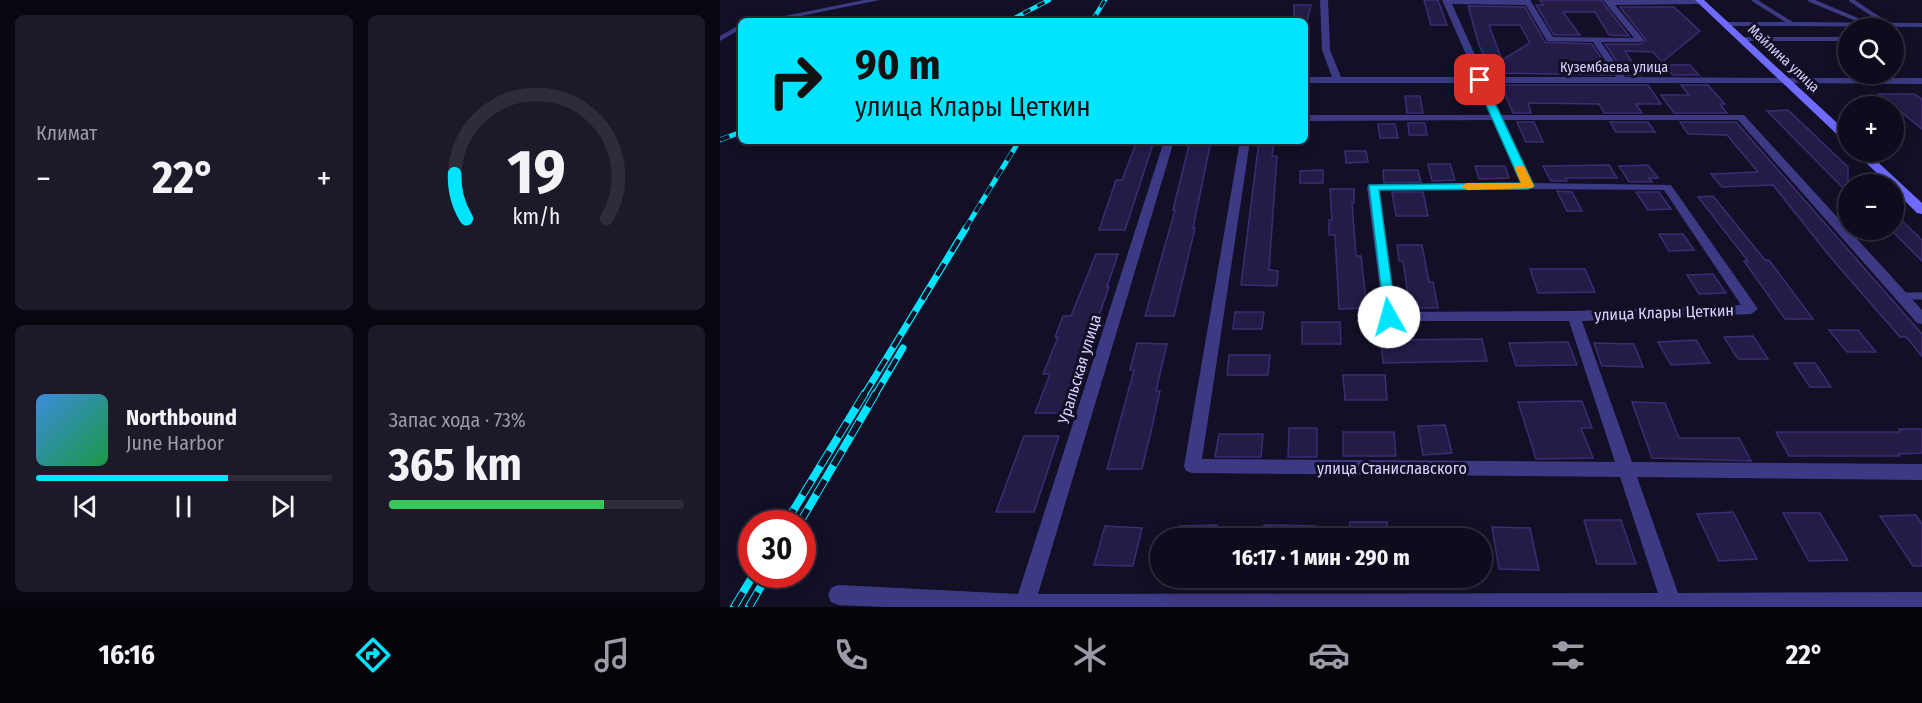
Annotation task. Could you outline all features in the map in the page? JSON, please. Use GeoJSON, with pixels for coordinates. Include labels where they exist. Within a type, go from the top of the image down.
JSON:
{"type":"FeatureCollection","features":[{"type":"Feature","properties":{"kind":"main road","name":"Майлина улица"},"geometry":{"type":"LineString","coordinates":[[1700,1],[1838,129]]}},
{"type":"Feature","properties":{"kind":"main road"},"geometry":{"type":"LineString","coordinates":[[1872,162],[1922,210]]}},
{"type":"Feature","properties":{"kind":"street"},"geometry":{"type":"LineString","coordinates":[[780,18],[876,0]]}},
{"type":"Feature","properties":{"kind":"street"},"geometry":{"type":"LineString","coordinates":[[1324,0],[1326,50],[1338,81]]}},
{"type":"Feature","properties":{"kind":"street"},"geometry":{"type":"LineString","coordinates":[[1528,186],[1447,1],[1527,2],[1550,39],[1640,40],[1609,2]]}},
{"type":"Feature","properties":{"kind":"street"},"geometry":{"type":"LineString","coordinates":[[1609,2],[1700,1]]}},
{"type":"Feature","properties":{"kind":"street"},"geometry":{"type":"LineString","coordinates":[[720,39],[738,28]]}},
{"type":"Feature","properties":{"kind":"street"},"geometry":{"type":"LineString","coordinates":[[1596,40],[1623,81]]}},
{"type":"Feature","properties":{"kind":"street","name":"Кузембаева улица"},"geometry":{"type":"LineString","coordinates":[[1308,81],[1922,81]]}},
{"type":"Feature","properties":{"kind":"street"},"geometry":{"type":"LineString","coordinates":[[1308,118],[1741,117],[1922,319]]}},
{"type":"Feature","properties":{"kind":"street","name":"Уральская улица"},"geometry":{"type":"LineString","coordinates":[[1024,605],[1168,144]]}},
{"type":"Feature","properties":{"kind":"street","name":"улица Станиславского"},"geometry":{"type":"LineString","coordinates":[[1245,144],[1192,466],[1922,472]]}},
{"type":"Feature","properties":{"kind":"street","name":"улица Клары Цеткин"},"geometry":{"type":"LineString","coordinates":[[1528,186],[1667,187],[1751,309],[1574,316],[1389,317],[1373,187],[1528,186]]}},
{"type":"Feature","properties":{"kind":"street","name":"улица Клары Цеткин"},"geometry":{"type":"LineString","coordinates":[[1574,316],[1672,605]]}},
{"type":"Feature","properties":{"kind":"street"},"geometry":{"type":"LineString","coordinates":[[838,595],[1024,605],[1672,605],[1922,602]]}},
{"type":"Feature","properties":{"kind":"lane"},"geometry":{"type":"LineString","coordinates":[[1754,0],[1792,24]]}},
{"type":"Feature","properties":{"kind":"lane"},"geometry":{"type":"LineString","coordinates":[[1810,0],[1856,18]]}},
{"type":"Feature","properties":{"kind":"lane"},"geometry":{"type":"LineString","coordinates":[[1851,0],[1878,18]]}},
{"type":"Feature","properties":{"kind":"lane"},"geometry":{"type":"LineString","coordinates":[[1726,24],[1838,25]]}},
{"type":"Feature","properties":{"kind":"lane"},"geometry":{"type":"LineString","coordinates":[[1904,24],[1922,24]]}},
{"type":"Feature","properties":{"kind":"lane"},"geometry":{"type":"LineString","coordinates":[[1742,39],[1838,39]]}},
{"type":"Feature","properties":{"kind":"lane"},"geometry":{"type":"LineString","coordinates":[[1902,296],[1922,296]]}},
{"type":"Feature","properties":{"kind":"building"},"geometry":{"type":"Polygon","coordinates":[[[1424,0],[1438,0],[1447,25],[1431,25],[1424,0]]]}},
{"type":"Feature","properties":{"kind":"building"},"geometry":{"type":"Polygon","coordinates":[[[1540,0],[1601,0],[1629,36],[1609,35],[1595,12],[1563,12],[1580,35],[1554,35],[1536,5],[1543,5],[1540,0]]]}},
{"type":"Feature","properties":{"kind":"building"},"geometry":{"type":"Polygon","coordinates":[[[1294,5],[1311,5],[1308,18],[1294,18],[1294,5]]]}},
{"type":"Feature","properties":{"kind":"building"},"geometry":{"type":"Polygon","coordinates":[[[1468,6],[1525,7],[1545,42],[1592,44],[1612,75],[1492,73],[1479,45],[1468,6]],[[1489,25],[1502,60],[1530,43],[1520,25],[1489,25]]]}},
{"type":"Feature","properties":{"kind":"building"},"geometry":{"type":"Polygon","coordinates":[[[1620,7],[1674,7],[1700,31],[1662,62],[1653,52],[1625,51],[1641,75],[1626,75],[1605,44],[1640,44],[1646,40],[1620,7]]]}},
{"type":"Feature","properties":{"kind":"building"},"geometry":{"type":"Polygon","coordinates":[[[1664,65],[1690,65],[1699,75],[1673,75],[1664,65]]]}},
{"type":"Feature","properties":{"kind":"building"},"geometry":{"type":"Polygon","coordinates":[[[1501,85],[1648,85],[1661,104],[1636,104],[1642,113],[1604,113],[1599,104],[1528,103],[1531,113],[1513,113],[1501,85]]]}},
{"type":"Feature","properties":{"kind":"building"},"geometry":{"type":"Polygon","coordinates":[[[1681,85],[1708,85],[1725,104],[1720,104],[1727,113],[1674,113],[1661,95],[1689,95],[1681,85]]]}},
{"type":"Feature","properties":{"kind":"building"},"geometry":{"type":"Polygon","coordinates":[[[1879,94],[1914,94],[1922,99],[1922,129],[1904,114],[1904,96],[1879,94]]]}},
{"type":"Feature","properties":{"kind":"building"},"geometry":{"type":"Polygon","coordinates":[[[1405,96],[1420,96],[1423,113],[1407,113],[1405,96]]]}},
{"type":"Feature","properties":{"kind":"building"},"geometry":{"type":"Polygon","coordinates":[[[1788,110],[1838,158],[1838,162],[1843,162],[1848,167],[1848,174],[1838,174],[1838,183],[1767,111],[1788,110]]]}},
{"type":"Feature","properties":{"kind":"building"},"geometry":{"type":"Polygon","coordinates":[[[1517,122],[1534,122],[1543,142],[1526,142],[1517,122]]]}},
{"type":"Feature","properties":{"kind":"building"},"geometry":{"type":"Polygon","coordinates":[[[1610,122],[1648,122],[1655,132],[1616,132],[1610,122]]]}},
{"type":"Feature","properties":{"kind":"building"},"geometry":{"type":"Polygon","coordinates":[[[1680,122],[1736,122],[1922,334],[1922,356],[1906,337],[1900,337],[1832,259],[1773,185],[1722,187],[1711,174],[1758,172],[1727,135],[1688,134],[1680,122]]]}},
{"type":"Feature","properties":{"kind":"building"},"geometry":{"type":"Polygon","coordinates":[[[1408,123],[1425,123],[1427,135],[1409,135],[1408,123]]]}},
{"type":"Feature","properties":{"kind":"building"},"geometry":{"type":"Polygon","coordinates":[[[1378,124],[1395,124],[1398,138],[1380,138],[1378,124]]]}},
{"type":"Feature","properties":{"kind":"building"},"geometry":{"type":"Polygon","coordinates":[[[1136,144],[1153,144],[1125,230],[1099,230],[1116,180],[1122,180],[1136,144]]]}},
{"type":"Feature","properties":{"kind":"building"},"geometry":{"type":"Polygon","coordinates":[[[1189,144],[1210,144],[1193,228],[1195,228],[1174,316],[1145,316],[1175,210],[1173,210],[1189,144]]]}},
{"type":"Feature","properties":{"kind":"building"},"geometry":{"type":"Polygon","coordinates":[[[1259,144],[1274,144],[1272,156],[1277,156],[1269,270],[1278,271],[1277,286],[1241,285],[1259,144]]]}},
{"type":"Feature","properties":{"kind":"building"},"geometry":{"type":"Polygon","coordinates":[[[1345,151],[1366,151],[1368,162],[1346,163],[1345,151]]]}},
{"type":"Feature","properties":{"kind":"building"},"geometry":{"type":"Polygon","coordinates":[[[1428,164],[1450,164],[1455,180],[1432,181],[1428,164]]]}},
{"type":"Feature","properties":{"kind":"building"},"geometry":{"type":"Polygon","coordinates":[[[1609,165],[1617,178],[1565,178],[1567,181],[1551,181],[1543,166],[1609,165]]]}},
{"type":"Feature","properties":{"kind":"building"},"geometry":{"type":"Polygon","coordinates":[[[1648,165],[1658,178],[1649,178],[1652,182],[1629,182],[1619,166],[1648,165]]]}},
{"type":"Feature","properties":{"kind":"building"},"geometry":{"type":"Polygon","coordinates":[[[1475,166],[1505,166],[1509,178],[1479,179],[1475,166]]]}},
{"type":"Feature","properties":{"kind":"building"},"geometry":{"type":"Polygon","coordinates":[[[1323,170],[1323,183],[1300,183],[1300,171],[1323,170]]]}},
{"type":"Feature","properties":{"kind":"building"},"geometry":{"type":"Polygon","coordinates":[[[1383,170],[1418,170],[1421,182],[1384,183],[1383,170]]]}},
{"type":"Feature","properties":{"kind":"building"},"geometry":{"type":"Polygon","coordinates":[[[1330,189],[1354,189],[1354,203],[1352,203],[1356,256],[1361,256],[1367,308],[1339,309],[1335,235],[1329,235],[1329,220],[1332,220],[1330,189]]]}},
{"type":"Feature","properties":{"kind":"building"},"geometry":{"type":"Polygon","coordinates":[[[1557,191],[1572,192],[1582,211],[1567,211],[1557,191]]]}},
{"type":"Feature","properties":{"kind":"building"},"geometry":{"type":"Polygon","coordinates":[[[1392,192],[1423,192],[1428,216],[1396,216],[1392,192]]]}},
{"type":"Feature","properties":{"kind":"building"},"geometry":{"type":"Polygon","coordinates":[[[1636,192],[1659,192],[1671,209],[1648,210],[1636,192]]]}},
{"type":"Feature","properties":{"kind":"building"},"geometry":{"type":"Polygon","coordinates":[[[1713,196],[1765,260],[1769,260],[1813,319],[1785,319],[1744,261],[1748,261],[1698,197],[1713,196]]]}},
{"type":"Feature","properties":{"kind":"building"},"geometry":{"type":"Polygon","coordinates":[[[1904,223],[1922,240],[1922,261],[1901,240],[1904,240],[1904,223]]]}},
{"type":"Feature","properties":{"kind":"building"},"geometry":{"type":"Polygon","coordinates":[[[1659,234],[1683,234],[1694,250],[1669,251],[1659,234]]]}},
{"type":"Feature","properties":{"kind":"building"},"geometry":{"type":"Polygon","coordinates":[[[1397,245],[1422,245],[1429,282],[1433,282],[1438,308],[1410,308],[1403,261],[1399,261],[1397,245]]]}},
{"type":"Feature","properties":{"kind":"building"},"geometry":{"type":"Polygon","coordinates":[[[1096,254],[1118,254],[1107,287],[1109,287],[1065,413],[1035,413],[1050,374],[1043,374],[1058,337],[1055,337],[1063,316],[1071,316],[1096,254]]]}},
{"type":"Feature","properties":{"kind":"building"},"geometry":{"type":"Polygon","coordinates":[[[1530,269],[1585,269],[1595,292],[1538,293],[1530,269]]]}},
{"type":"Feature","properties":{"kind":"building"},"geometry":{"type":"Polygon","coordinates":[[[1713,274],[1726,293],[1699,294],[1687,275],[1713,274]]]}},
{"type":"Feature","properties":{"kind":"building"},"geometry":{"type":"Polygon","coordinates":[[[1235,312],[1264,312],[1262,329],[1233,329],[1235,312]]]}},
{"type":"Feature","properties":{"kind":"building"},"geometry":{"type":"Polygon","coordinates":[[[1302,322],[1340,322],[1341,344],[1302,344],[1302,322]]]}},
{"type":"Feature","properties":{"kind":"building"},"geometry":{"type":"Polygon","coordinates":[[[1829,330],[1858,330],[1876,352],[1847,352],[1829,330]]]}},
{"type":"Feature","properties":{"kind":"building"},"geometry":{"type":"Polygon","coordinates":[[[1753,336],[1768,359],[1738,359],[1724,337],[1753,336]]]}},
{"type":"Feature","properties":{"kind":"building"},"geometry":{"type":"Polygon","coordinates":[[[1482,339],[1487,361],[1383,363],[1381,340],[1482,339]]]}},
{"type":"Feature","properties":{"kind":"building"},"geometry":{"type":"Polygon","coordinates":[[[1696,340],[1710,363],[1671,365],[1658,342],[1696,340]]]}},
{"type":"Feature","properties":{"kind":"building"},"geometry":{"type":"Polygon","coordinates":[[[1568,342],[1577,365],[1516,366],[1509,343],[1568,342]]]}},
{"type":"Feature","properties":{"kind":"building"},"geometry":{"type":"Polygon","coordinates":[[[1137,343],[1167,344],[1156,391],[1160,391],[1142,469],[1107,469],[1134,370],[1130,370],[1137,343]]]}},
{"type":"Feature","properties":{"kind":"building"},"geometry":{"type":"Polygon","coordinates":[[[1594,343],[1634,344],[1643,367],[1602,366],[1594,343]]]}},
{"type":"Feature","properties":{"kind":"building"},"geometry":{"type":"Polygon","coordinates":[[[1229,355],[1270,355],[1268,375],[1227,375],[1229,355]]]}},
{"type":"Feature","properties":{"kind":"building"},"geometry":{"type":"Polygon","coordinates":[[[1794,363],[1815,363],[1831,387],[1810,387],[1794,363]]]}},
{"type":"Feature","properties":{"kind":"building"},"geometry":{"type":"Polygon","coordinates":[[[1343,375],[1385,375],[1387,400],[1345,400],[1343,375]]]}},
{"type":"Feature","properties":{"kind":"building"},"geometry":{"type":"Polygon","coordinates":[[[1582,401],[1592,428],[1581,428],[1593,458],[1536,459],[1518,402],[1582,401]]]}},
{"type":"Feature","properties":{"kind":"building"},"geometry":{"type":"Polygon","coordinates":[[[1632,402],[1665,403],[1679,438],[1739,438],[1751,461],[1652,458],[1632,402]]]}},
{"type":"Feature","properties":{"kind":"building"},"geometry":{"type":"Polygon","coordinates":[[[1445,425],[1452,453],[1423,455],[1418,426],[1445,425]]]}},
{"type":"Feature","properties":{"kind":"building"},"geometry":{"type":"Polygon","coordinates":[[[1289,428],[1317,428],[1317,457],[1288,457],[1289,428]]]}},
{"type":"Feature","properties":{"kind":"building"},"geometry":{"type":"Polygon","coordinates":[[[1899,429],[1922,429],[1922,453],[1898,454],[1900,456],[1789,456],[1776,432],[1900,432],[1899,429]]]}},
{"type":"Feature","properties":{"kind":"building"},"geometry":{"type":"Polygon","coordinates":[[[1343,432],[1394,432],[1396,456],[1343,456],[1343,432]]]}},
{"type":"Feature","properties":{"kind":"building"},"geometry":{"type":"Polygon","coordinates":[[[1219,434],[1263,434],[1261,457],[1215,457],[1219,434]]]}},
{"type":"Feature","properties":{"kind":"building"},"geometry":{"type":"Polygon","coordinates":[[[1024,436],[1059,436],[1034,512],[996,512],[1024,436]]]}},
{"type":"Feature","properties":{"kind":"building"},"geometry":{"type":"Polygon","coordinates":[[[1733,512],[1757,559],[1719,561],[1697,514],[1733,512]]]}},
{"type":"Feature","properties":{"kind":"building"},"geometry":{"type":"Polygon","coordinates":[[[1783,513],[1820,513],[1848,560],[1809,561],[1783,513]]]}},
{"type":"Feature","properties":{"kind":"building"},"geometry":{"type":"Polygon","coordinates":[[[1916,515],[1922,524],[1922,566],[1913,566],[1880,516],[1916,515]]]}},
{"type":"Feature","properties":{"kind":"building"},"geometry":{"type":"Polygon","coordinates":[[[1584,520],[1621,520],[1636,564],[1597,564],[1584,520]]]}},
{"type":"Feature","properties":{"kind":"building"},"geometry":{"type":"Polygon","coordinates":[[[1350,522],[1387,522],[1387,528],[1350,528],[1350,522]]]}},
{"type":"Feature","properties":{"kind":"building"},"geometry":{"type":"Polygon","coordinates":[[[1217,525],[1217,528],[1179,528],[1179,526],[1217,525]]]}},
{"type":"Feature","properties":{"kind":"building"},"geometry":{"type":"Polygon","coordinates":[[[1264,525],[1317,526],[1317,528],[1264,528],[1264,525]]]}},
{"type":"Feature","properties":{"kind":"building"},"geometry":{"type":"Polygon","coordinates":[[[1105,526],[1142,528],[1133,566],[1094,565],[1105,526]]]}},
{"type":"Feature","properties":{"kind":"building"},"geometry":{"type":"Polygon","coordinates":[[[1492,527],[1530,528],[1539,570],[1499,569],[1492,527]]]}},
{"type":"Feature","properties":{"kind":"railway"},"geometry":{"type":"LineString","coordinates":[[1015,18],[1049,0]]}},
{"type":"Feature","properties":{"kind":"railway"},"geometry":{"type":"LineString","coordinates":[[1094,18],[1105,0]]}},
{"type":"Feature","properties":{"kind":"railway"},"geometry":{"type":"LineString","coordinates":[[720,140],[738,133]]}},
{"type":"Feature","properties":{"kind":"railway"},"geometry":{"type":"LineString","coordinates":[[965,229],[1017,144]]}},
{"type":"Feature","properties":{"kind":"railway"},"geometry":{"type":"LineString","coordinates":[[864,395],[966,228]]}},
{"type":"Feature","properties":{"kind":"railway"},"geometry":{"type":"LineString","coordinates":[[875,395],[903,348]]}},
{"type":"Feature","properties":{"kind":"railway"},"geometry":{"type":"LineString","coordinates":[[794,510],[865,393]]}},
{"type":"Feature","properties":{"kind":"railway"},"geometry":{"type":"LineString","coordinates":[[807,510],[876,393]]}},
{"type":"Feature","properties":{"kind":"railway"},"geometry":{"type":"LineString","coordinates":[[734,607],[746,588]]}},
{"type":"Feature","properties":{"kind":"railway"},"geometry":{"type":"LineString","coordinates":[[749,607],[760,588]]}},
{"type":"Feature","properties":{"kind":"slow traffic"},"geometry":{"type":"LineString","coordinates":[[1467,186],[1528,186],[1520,169]]}},
{"type":"Feature","properties":{"kind":"route"},"geometry":{"type":"LineString","coordinates":[[1389,317],[1373,187],[1528,186],[1480,80]]}}]}
